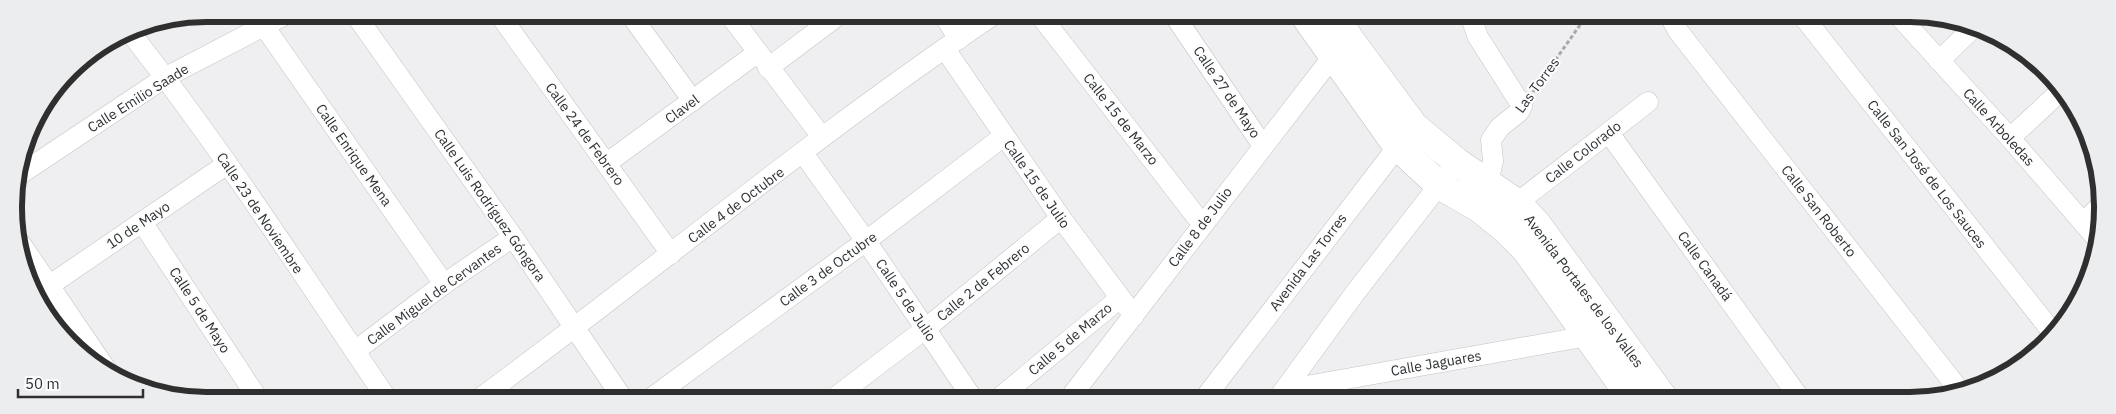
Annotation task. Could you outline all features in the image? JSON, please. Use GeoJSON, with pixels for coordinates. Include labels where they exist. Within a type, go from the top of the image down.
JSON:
{"type":"FeatureCollection","features":[{"type":"Feature","properties":{"kind":"street","name":"Calle Emilio Saade"},"geometry":{"type":"LineString","coordinates":[[26,169],[166,78],[272,22]]}},
{"type":"Feature","properties":{"kind":"street","name":"Calle Luis Rodríguez Góngora"},"geometry":{"type":"LineString","coordinates":[[361,22],[514,237],[618,392]]}},
{"type":"Feature","properties":{"kind":"street","name":"Calle 24 de Febrero"},"geometry":{"type":"LineString","coordinates":[[505,22],[671,254]]}},
{"type":"Feature","properties":{"kind":"street"},"geometry":{"type":"LineString","coordinates":[[636,22],[693,101]]}},
{"type":"Feature","properties":{"kind":"street"},"geometry":{"type":"LineString","coordinates":[[734,22],[822,137]]}},
{"type":"Feature","properties":{"kind":"street","name":"Clavel"},"geometry":{"type":"LineString","coordinates":[[606,163],[693,101],[823,22]]}},
{"type":"Feature","properties":{"kind":"street","name":"Calle 15 de Julio"},"geometry":{"type":"LineString","coordinates":[[945,22],[952,44],[1004,136],[1061,218],[1134,316]]}},
{"type":"Feature","properties":{"kind":"street","name":"Calle 4 de Octubre"},"geometry":{"type":"LineString","coordinates":[[489,392],[576,328],[822,137],[984,22]]}},
{"type":"Feature","properties":{"kind":"street","name":"Calle 15 de Marzo"},"geometry":{"type":"LineString","coordinates":[[1046,22],[1202,224]]}},
{"type":"Feature","properties":{"kind":"street","name":"Calle 27 de Mayo"},"geometry":{"type":"LineString","coordinates":[[1179,22],[1263,146]]}},
{"type":"Feature","properties":{"kind":"street","name":"Avenida Portales de los Valles"},"geometry":{"type":"LineString","coordinates":[[1309,22],[1333,56],[1405,136],[1457,162],[1517,203],[1537,224],[1659,392]]}},
{"type":"Feature","properties":{"kind":"street","name":"Avenida Portales de los Valles"},"geometry":{"type":"LineString","coordinates":[[1339,22],[1405,136],[1439,185],[1479,208],[1521,244],[1627,392]]}},
{"type":"Feature","properties":{"kind":"street"},"geometry":{"type":"LineString","coordinates":[[1473,22],[1478,37],[1522,106]]}},
{"type":"Feature","properties":{"kind":"street","name":"Calle San José de Los Sauces"},"geometry":{"type":"LineString","coordinates":[[1808,22],[2049,328]]}},
{"type":"Feature","properties":{"kind":"street","name":"Calle Arboledas"},"geometry":{"type":"LineString","coordinates":[[1904,22],[2010,138],[2092,233]]}},
{"type":"Feature","properties":{"kind":"street","name":"Calle San Roberto"},"geometry":{"type":"LineString","coordinates":[[1675,23],[1956,385]]}},
{"type":"Feature","properties":{"kind":"street","name":"Calle Enrique Mena"},"geometry":{"type":"LineString","coordinates":[[264,26],[444,284]]}},
{"type":"Feature","properties":{"kind":"street"},"geometry":{"type":"LineString","coordinates":[[1939,61],[1969,32]]}},
{"type":"Feature","properties":{"kind":"street","name":"Calle 23 de Noviembre"},"geometry":{"type":"LineString","coordinates":[[134,38],[166,78],[227,164],[382,392]]}},
{"type":"Feature","properties":{"kind":"street","name":"Calle 8 de Julio"},"geometry":{"type":"LineString","coordinates":[[1074,392],[1333,56]]}},
{"type":"Feature","properties":{"kind":"street"},"geometry":{"type":"LineString","coordinates":[[2010,138],[2056,96]]}},
{"type":"Feature","properties":{"kind":"street","name":"Calle Colorado"},"geometry":{"type":"LineString","coordinates":[[1517,203],[1648,102]]}},
{"type":"Feature","properties":{"kind":"street","name":"Las Torres"},"geometry":{"type":"LineString","coordinates":[[1488,183],[1494,161],[1491,140],[1500,127],[1519,112],[1522,106]]}},
{"type":"Feature","properties":{"kind":"street","name":"Calle Canadá"},"geometry":{"type":"LineString","coordinates":[[1608,133],[1795,392]]}},
{"type":"Feature","properties":{"kind":"street","name":"Calle 3 de Octubre"},"geometry":{"type":"LineString","coordinates":[[660,392],[1004,136]]}},
{"type":"Feature","properties":{"kind":"street","name":"Avenida Las Torres"},"geometry":{"type":"LineString","coordinates":[[1209,392],[1405,136]]}},
{"type":"Feature","properties":{"kind":"street","name":"Calle 5 de Julio"},"geometry":{"type":"LineString","coordinates":[[803,153],[866,240],[968,392]]}},
{"type":"Feature","properties":{"kind":"street"},"geometry":{"type":"LineString","coordinates":[[1283,392],[1355,292],[1457,162]]}},
{"type":"Feature","properties":{"kind":"street","name":"10 de Mayo"},"geometry":{"type":"LineString","coordinates":[[50,285],[227,164]]}},
{"type":"Feature","properties":{"kind":"street"},"geometry":{"type":"LineString","coordinates":[[2083,223],[2094,212]]}},
{"type":"Feature","properties":{"kind":"street","name":"Calle 2 de Febrero"},"geometry":{"type":"LineString","coordinates":[[842,392],[925,330],[1061,218]]}},
{"type":"Feature","properties":{"kind":"street","name":"Calle 5 de Mayo"},"geometry":{"type":"LineString","coordinates":[[142,222],[253,392]]}},
{"type":"Feature","properties":{"kind":"street","name":"Calle Miguel de Cervantes"},"geometry":{"type":"LineString","coordinates":[[355,351],[444,284],[514,237]]}},
{"type":"Feature","properties":{"kind":"street"},"geometry":{"type":"LineString","coordinates":[[29,256],[96,354]]}},
{"type":"Feature","properties":{"kind":"street","name":"Calle 5 de Marzo"},"geometry":{"type":"LineString","coordinates":[[1006,392],[1120,298]]}},
{"type":"Feature","properties":{"kind":"street","name":"Calle Jaguares"},"geometry":{"type":"LineString","coordinates":[[1297,392],[1588,336]]}},
{"type":"Feature","properties":{"kind":"path","name":"Las Torres"},"geometry":{"type":"LineString","coordinates":[[1522,106],[1581,22]]}}]}
